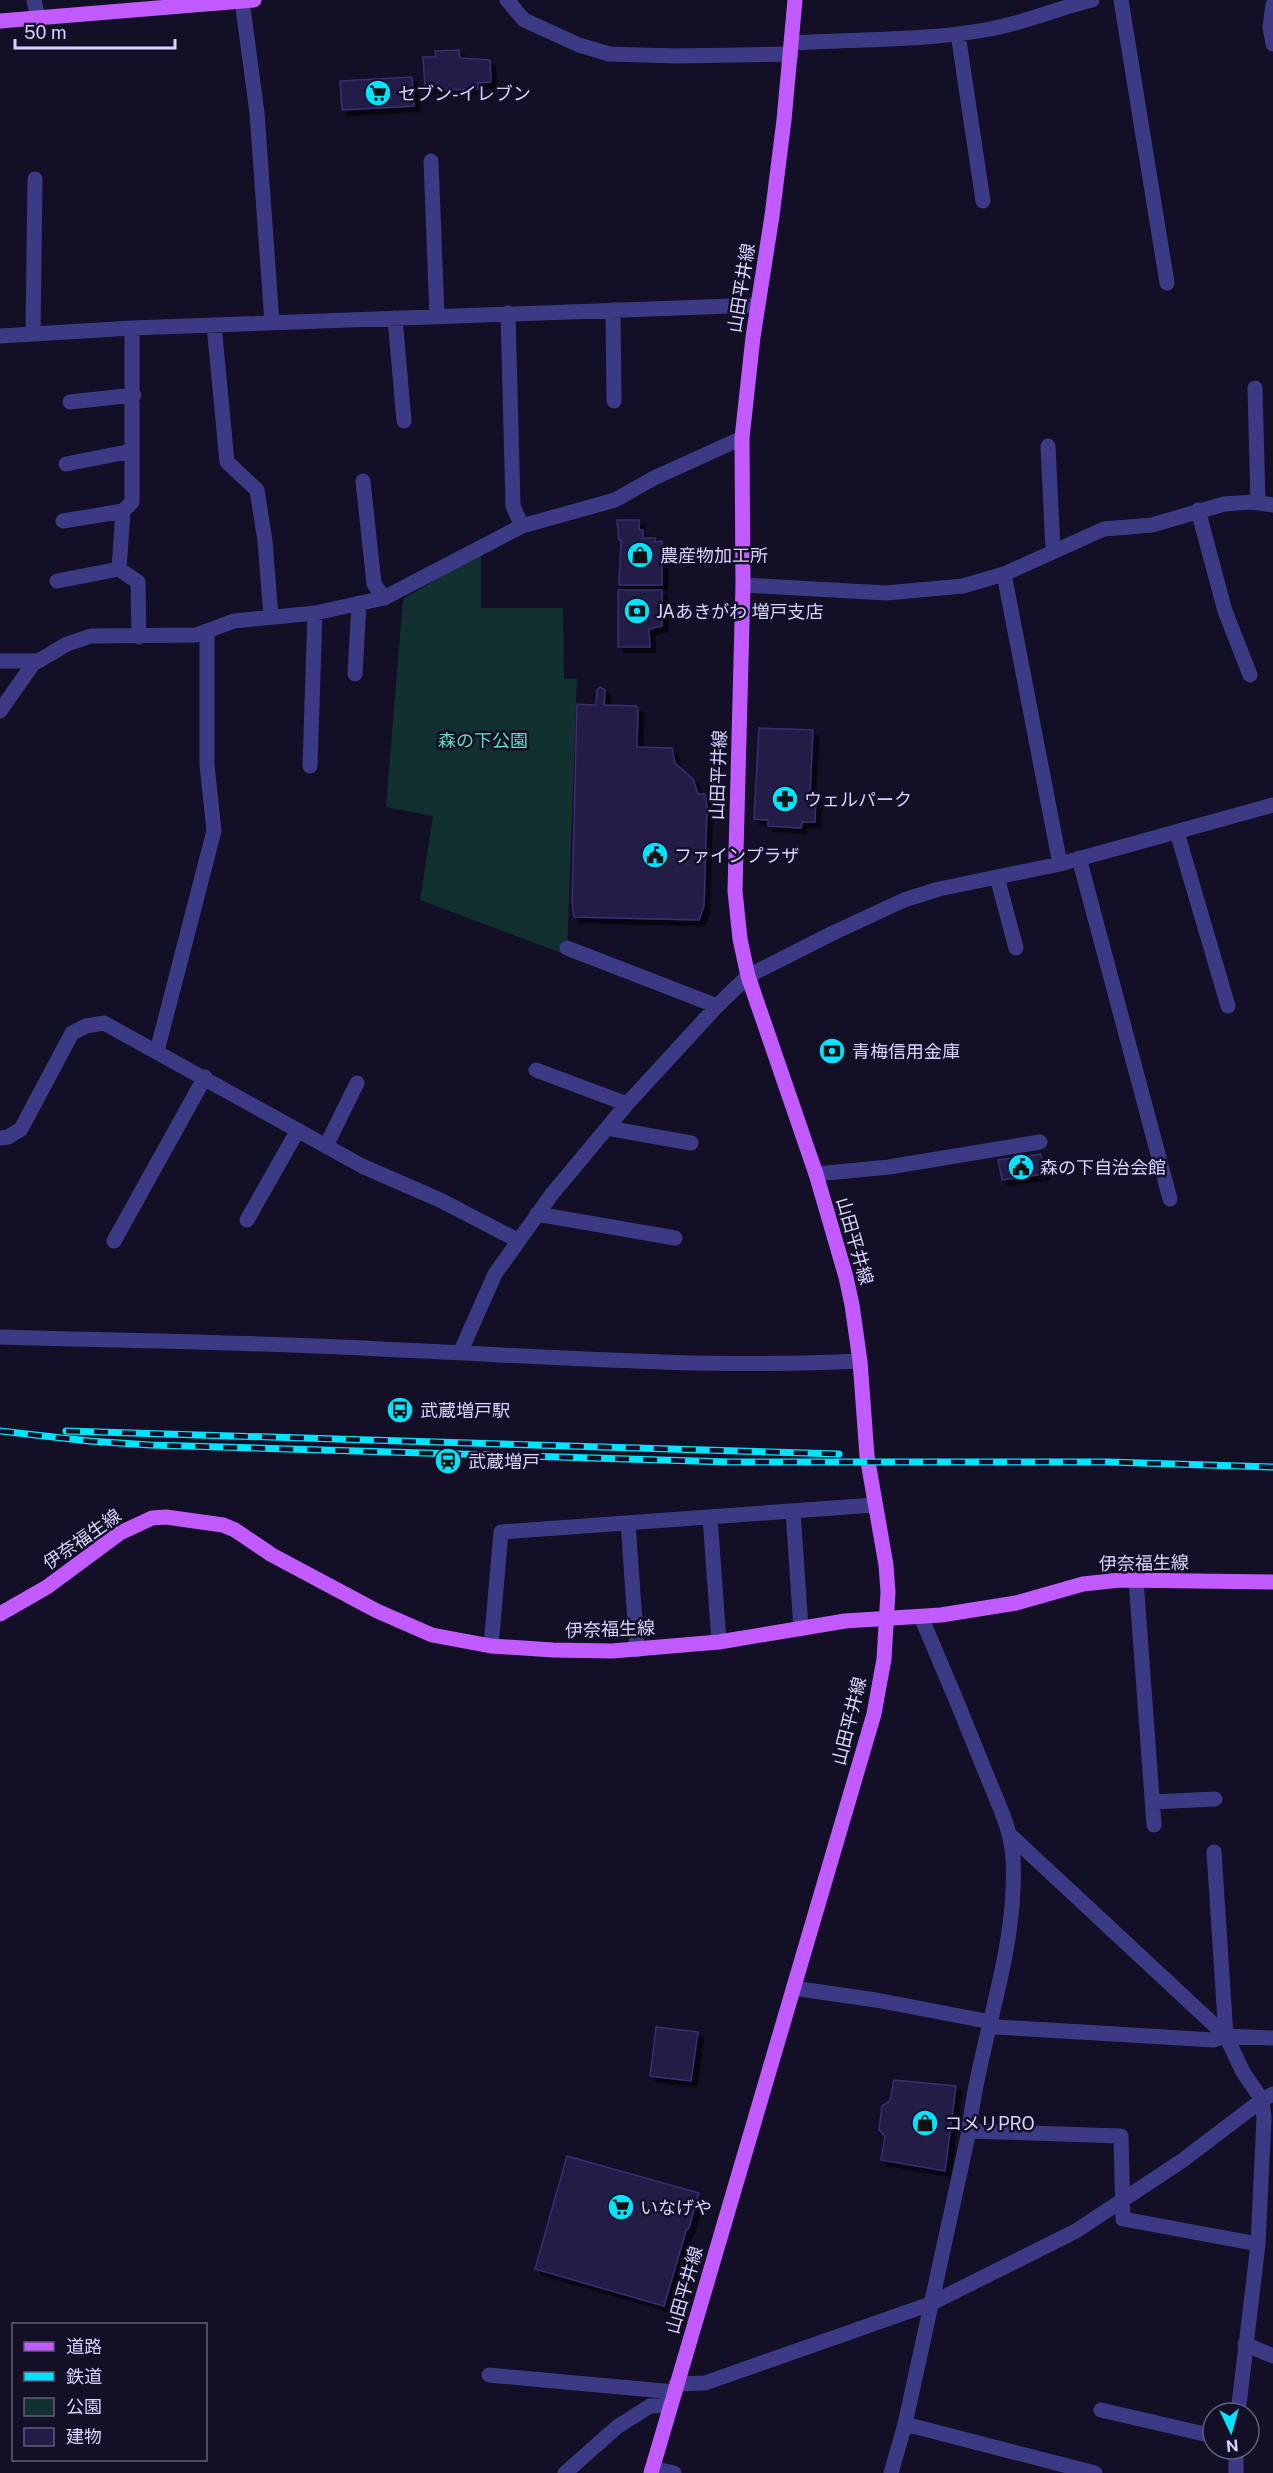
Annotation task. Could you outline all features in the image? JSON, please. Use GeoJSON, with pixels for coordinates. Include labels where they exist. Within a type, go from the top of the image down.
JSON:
{"type":"FeatureCollection","features":[{"type":"Feature","properties":{"kind":"main road"},"geometry":{"type":"LineString","coordinates":[[0,21],[246,0]]}},
{"type":"Feature","properties":{"kind":"main road","name":"山田平井線"},"geometry":{"type":"LineString","coordinates":[[652,2470],[874,1714],[884,1659],[888,1619],[885,1565],[867,1456],[860,1361],[846,1277],[816,1174],[748,976],[740,939],[735,891],[743,585],[742,438],[747,382],[772,216],[795,0]]}},
{"type":"Feature","properties":{"kind":"main road","name":"伊奈福生線"},"geometry":{"type":"LineString","coordinates":[[0,1614],[47,1587],[120,1533],[152,1518],[166,1516],[229,1528],[272,1555],[377,1611],[432,1635],[490,1646],[553,1650],[637,1650],[719,1642],[844,1621],[921,1617],[1016,1603],[1083,1584],[1136,1580],[1273,1582]]}},
{"type":"Feature","properties":{"kind":"street"},"geometry":{"type":"LineString","coordinates":[[34,0],[38,18]]}},
{"type":"Feature","properties":{"kind":"street"},"geometry":{"type":"LineString","coordinates":[[246,0],[257,113],[272,323]]}},
{"type":"Feature","properties":{"kind":"street"},"geometry":{"type":"LineString","coordinates":[[507,0],[524,20],[579,45],[609,54],[677,56],[791,49],[958,34],[1022,22],[1092,0]]}},
{"type":"Feature","properties":{"kind":"street"},"geometry":{"type":"LineString","coordinates":[[1121,0],[1167,283]]}},
{"type":"Feature","properties":{"kind":"street"},"geometry":{"type":"LineString","coordinates":[[1273,5],[1270,27],[1273,44]]}},
{"type":"Feature","properties":{"kind":"street"},"geometry":{"type":"LineString","coordinates":[[958,34],[983,201]]}},
{"type":"Feature","properties":{"kind":"street"},"geometry":{"type":"LineString","coordinates":[[431,161],[437,316]]}},
{"type":"Feature","properties":{"kind":"street"},"geometry":{"type":"LineString","coordinates":[[33,334],[35,179]]}},
{"type":"Feature","properties":{"kind":"street"},"geometry":{"type":"LineString","coordinates":[[0,336],[132,328],[758,305]]}},
{"type":"Feature","properties":{"kind":"street"},"geometry":{"type":"LineString","coordinates":[[613,310],[614,401]]}},
{"type":"Feature","properties":{"kind":"street"},"geometry":{"type":"LineString","coordinates":[[508,313],[513,506],[522,526]]}},
{"type":"Feature","properties":{"kind":"street"},"geometry":{"type":"LineString","coordinates":[[395,318],[404,421]]}},
{"type":"Feature","properties":{"kind":"street"},"geometry":{"type":"LineString","coordinates":[[214,325],[227,462],[257,490],[265,541],[271,617]]}},
{"type":"Feature","properties":{"kind":"street"},"geometry":{"type":"LineString","coordinates":[[63,521],[123,511],[132,502],[134,395],[132,328]]}},
{"type":"Feature","properties":{"kind":"street"},"geometry":{"type":"LineString","coordinates":[[743,585],[886,593],[963,586],[1004,574],[1104,529],[1152,525],[1224,504],[1265,504],[1255,388]]}},
{"type":"Feature","properties":{"kind":"street"},"geometry":{"type":"LineString","coordinates":[[70,402],[134,395]]}},
{"type":"Feature","properties":{"kind":"street"},"geometry":{"type":"LineString","coordinates":[[0,711],[33,664],[68,644],[91,636],[123,634],[140,637],[196,634],[234,621],[315,613],[384,598],[522,526],[615,500],[654,478],[742,438]]}},
{"type":"Feature","properties":{"kind":"street"},"geometry":{"type":"LineString","coordinates":[[1048,446],[1053,550]]}},
{"type":"Feature","properties":{"kind":"street"},"geometry":{"type":"LineString","coordinates":[[66,464],[132,451]]}},
{"type":"Feature","properties":{"kind":"street"},"geometry":{"type":"LineString","coordinates":[[363,481],[374,584],[384,598]]}},
{"type":"Feature","properties":{"kind":"street"},"geometry":{"type":"LineString","coordinates":[[1198,510],[1225,611],[1250,675]]}},
{"type":"Feature","properties":{"kind":"street"},"geometry":{"type":"LineString","coordinates":[[119,569],[123,511]]}},
{"type":"Feature","properties":{"kind":"street"},"geometry":{"type":"LineString","coordinates":[[57,581],[119,569],[138,582],[140,637]]}},
{"type":"Feature","properties":{"kind":"street"},"geometry":{"type":"LineString","coordinates":[[1004,574],[1060,864]]}},
{"type":"Feature","properties":{"kind":"street"},"geometry":{"type":"LineString","coordinates":[[355,674],[359,603]]}},
{"type":"Feature","properties":{"kind":"street"},"geometry":{"type":"LineString","coordinates":[[310,766],[315,613]]}},
{"type":"Feature","properties":{"kind":"street"},"geometry":{"type":"LineString","coordinates":[[157,1051],[214,831],[207,765],[207,632]]}},
{"type":"Feature","properties":{"kind":"street"},"geometry":{"type":"LineString","coordinates":[[0,661],[39,661]]}},
{"type":"Feature","properties":{"kind":"street"},"geometry":{"type":"LineString","coordinates":[[460,1353],[495,1274],[517,1240],[627,1104],[717,1006],[748,976],[904,900],[939,889],[1060,864],[1273,805]]}},
{"type":"Feature","properties":{"kind":"street"},"geometry":{"type":"LineString","coordinates":[[1177,832],[1228,1006]]}},
{"type":"Feature","properties":{"kind":"street"},"geometry":{"type":"LineString","coordinates":[[1079,858],[1170,1199]]}},
{"type":"Feature","properties":{"kind":"street"},"geometry":{"type":"LineString","coordinates":[[997,877],[1016,948]]}},
{"type":"Feature","properties":{"kind":"street"},"geometry":{"type":"LineString","coordinates":[[567,948],[717,1006]]}},
{"type":"Feature","properties":{"kind":"street"},"geometry":{"type":"LineString","coordinates":[[0,1138],[8,1137],[21,1129],[72,1033],[86,1026],[104,1023],[362,1166],[440,1200],[517,1240]]}},
{"type":"Feature","properties":{"kind":"street"},"geometry":{"type":"LineString","coordinates":[[536,1070],[627,1104]]}},
{"type":"Feature","properties":{"kind":"street"},"geometry":{"type":"LineString","coordinates":[[114,1240],[205,1077]]}},
{"type":"Feature","properties":{"kind":"street"},"geometry":{"type":"LineString","coordinates":[[326,1146],[357,1083]]}},
{"type":"Feature","properties":{"kind":"street"},"geometry":{"type":"LineString","coordinates":[[607,1128],[692,1143]]}},
{"type":"Feature","properties":{"kind":"street"},"geometry":{"type":"LineString","coordinates":[[247,1220],[298,1130]]}},
{"type":"Feature","properties":{"kind":"street"},"geometry":{"type":"LineString","coordinates":[[816,1174],[889,1167],[1040,1142]]}},
{"type":"Feature","properties":{"kind":"street"},"geometry":{"type":"LineString","coordinates":[[537,1214],[675,1238]]}},
{"type":"Feature","properties":{"kind":"street"},"geometry":{"type":"LineString","coordinates":[[0,1337],[694,1362],[801,1364],[860,1361]]}},
{"type":"Feature","properties":{"kind":"street"},"geometry":{"type":"LineString","coordinates":[[490,1646],[501,1533],[874,1505]]}},
{"type":"Feature","properties":{"kind":"street"},"geometry":{"type":"LineString","coordinates":[[792,1511],[801,1629]]}},
{"type":"Feature","properties":{"kind":"street"},"geometry":{"type":"LineString","coordinates":[[710,1517],[719,1642]]}},
{"type":"Feature","properties":{"kind":"street"},"geometry":{"type":"LineString","coordinates":[[628,1523],[637,1650]]}},
{"type":"Feature","properties":{"kind":"street"},"geometry":{"type":"LineString","coordinates":[[1136,1580],[1154,1825]]}},
{"type":"Feature","properties":{"kind":"street"},"geometry":{"type":"LineString","coordinates":[[891,2473],[905,2424],[969,2131],[973,2093],[1003,1968],[1013,1899],[1013,1858],[1010,1835],[963,1715],[921,1617]]}},
{"type":"Feature","properties":{"kind":"street"},"geometry":{"type":"LineString","coordinates":[[1152,1802],[1215,1799]]}},
{"type":"Feature","properties":{"kind":"street"},"geometry":{"type":"LineString","coordinates":[[1010,1835],[1226,2036]]}},
{"type":"Feature","properties":{"kind":"street"},"geometry":{"type":"LineString","coordinates":[[1214,1852],[1226,2036],[1243,2072],[1267,2097]]}},
{"type":"Feature","properties":{"kind":"street"},"geometry":{"type":"LineString","coordinates":[[793,1988],[876,2000],[991,2022],[997,2027],[1215,2040],[1226,2036],[1273,2038]]}},
{"type":"Feature","properties":{"kind":"street"},"geometry":{"type":"LineString","coordinates":[[565,2473],[617,2427],[674,2394],[930,2304],[1076,2231],[1183,2160],[1267,2097]]}},
{"type":"Feature","properties":{"kind":"street"},"geometry":{"type":"LineString","coordinates":[[1239,2401],[1258,2244],[1267,2097]]}},
{"type":"Feature","properties":{"kind":"street"},"geometry":{"type":"LineString","coordinates":[[969,2131],[1121,2136],[1123,2219],[1258,2244]]}},
{"type":"Feature","properties":{"kind":"street"},"geometry":{"type":"LineString","coordinates":[[1245,2344],[1273,2356]]}},
{"type":"Feature","properties":{"kind":"street"},"geometry":{"type":"LineString","coordinates":[[489,2375],[674,2394]]}},
{"type":"Feature","properties":{"kind":"street"},"geometry":{"type":"LineString","coordinates":[[1101,2410],[1201,2433]]}},
{"type":"Feature","properties":{"kind":"street"},"geometry":{"type":"LineString","coordinates":[[905,2424],[1095,2473]]}},
{"type":"Feature","properties":{"kind":"street"},"geometry":{"type":"LineString","coordinates":[[652,2470],[674,2473]]}},
{"type":"Feature","properties":{"kind":"green space","name":"森の下公園"},"geometry":{"type":"Polygon","coordinates":[[[481,553],[481,608],[563,608],[564,679],[577,679],[567,955],[420,900],[433,816],[386,807],[403,599],[481,553]]]}},
{"type":"Feature","properties":{"kind":"building"},"geometry":{"type":"Polygon","coordinates":[[[459,50],[460,58],[490,60],[491,82],[478,83],[478,89],[425,88],[423,57],[436,57],[435,51],[459,50]]]}},
{"type":"Feature","properties":{"kind":"building"},"geometry":{"type":"Polygon","coordinates":[[[412,77],[414,106],[342,110],[340,81],[412,77]]]}},
{"type":"Feature","properties":{"kind":"building"},"geometry":{"type":"Polygon","coordinates":[[[617,520],[639,520],[639,530],[643,530],[643,538],[655,538],[655,542],[662,541],[662,585],[619,585],[621,540],[619,540],[617,520]]]}},
{"type":"Feature","properties":{"kind":"building"},"geometry":{"type":"Polygon","coordinates":[[[618,590],[662,590],[662,626],[649,629],[650,647],[618,647],[618,590]]]}},
{"type":"Feature","properties":{"kind":"building"},"geometry":{"type":"Polygon","coordinates":[[[600,687],[605,690],[604,705],[636,706],[638,709],[637,747],[672,748],[675,763],[693,779],[698,794],[705,794],[707,807],[704,906],[699,920],[574,917],[572,903],[577,704],[596,705],[597,690],[600,687]]]}},
{"type":"Feature","properties":{"kind":"building"},"geometry":{"type":"Polygon","coordinates":[[[759,728],[813,730],[810,793],[816,794],[815,822],[802,822],[801,828],[768,826],[768,820],[754,819],[759,728]]]}},
{"type":"Feature","properties":{"kind":"building","name":"森の下自治会館"},"geometry":{"type":"Polygon","coordinates":[[[1041,1154],[1044,1174],[1002,1180],[998,1160],[1041,1154]]]}},
{"type":"Feature","properties":{"kind":"building"},"geometry":{"type":"Polygon","coordinates":[[[656,2027],[698,2032],[691,2081],[650,2076],[656,2027]]]}},
{"type":"Feature","properties":{"kind":"building"},"geometry":{"type":"Polygon","coordinates":[[[894,2080],[956,2086],[945,2171],[881,2160],[885,2136],[879,2130],[882,2106],[890,2101],[894,2080]]]}},
{"type":"Feature","properties":{"kind":"building"},"geometry":{"type":"Polygon","coordinates":[[[567,2156],[699,2193],[664,2306],[535,2269],[567,2156]]]}},
{"type":"Feature","properties":{"kind":"railway"},"geometry":{"type":"LineString","coordinates":[[0,1431],[150,1445],[729,1462],[1108,1462],[1273,1467]]}},
{"type":"Feature","properties":{"kind":"railway"},"geometry":{"type":"LineString","coordinates":[[66,1431],[839,1454]]}},
{"type":"Feature","properties":{"kind":"place","name":"セブン-イレブン"},"geometry":{"type":"Point","coordinates":[378,93]}},
{"type":"Feature","properties":{"kind":"place","name":"農産物加工所"},"geometry":{"type":"Point","coordinates":[640,555]}},
{"type":"Feature","properties":{"kind":"place","name":"JAあきがわ 増戸支店"},"geometry":{"type":"Point","coordinates":[637,611]}},
{"type":"Feature","properties":{"kind":"place","name":"ウェルパーク"},"geometry":{"type":"Point","coordinates":[785,799]}},
{"type":"Feature","properties":{"kind":"place","name":"ファインプラザ"},"geometry":{"type":"Point","coordinates":[655,855]}},
{"type":"Feature","properties":{"kind":"place","name":"青梅信用金庫"},"geometry":{"type":"Point","coordinates":[832,1051]}},
{"type":"Feature","properties":{"kind":"place","name":"森の下自治会館"},"geometry":{"type":"Point","coordinates":[1021,1167]}},
{"type":"Feature","properties":{"kind":"place","name":"武蔵増戸駅"},"geometry":{"type":"Point","coordinates":[400,1410]}},
{"type":"Feature","properties":{"kind":"place","name":"武蔵増戸"},"geometry":{"type":"Point","coordinates":[448,1461]}},
{"type":"Feature","properties":{"kind":"place","name":"コメリPRO"},"geometry":{"type":"Point","coordinates":[925,2123]}},
{"type":"Feature","properties":{"kind":"place","name":"いなげや"},"geometry":{"type":"Point","coordinates":[621,2207]}}]}
